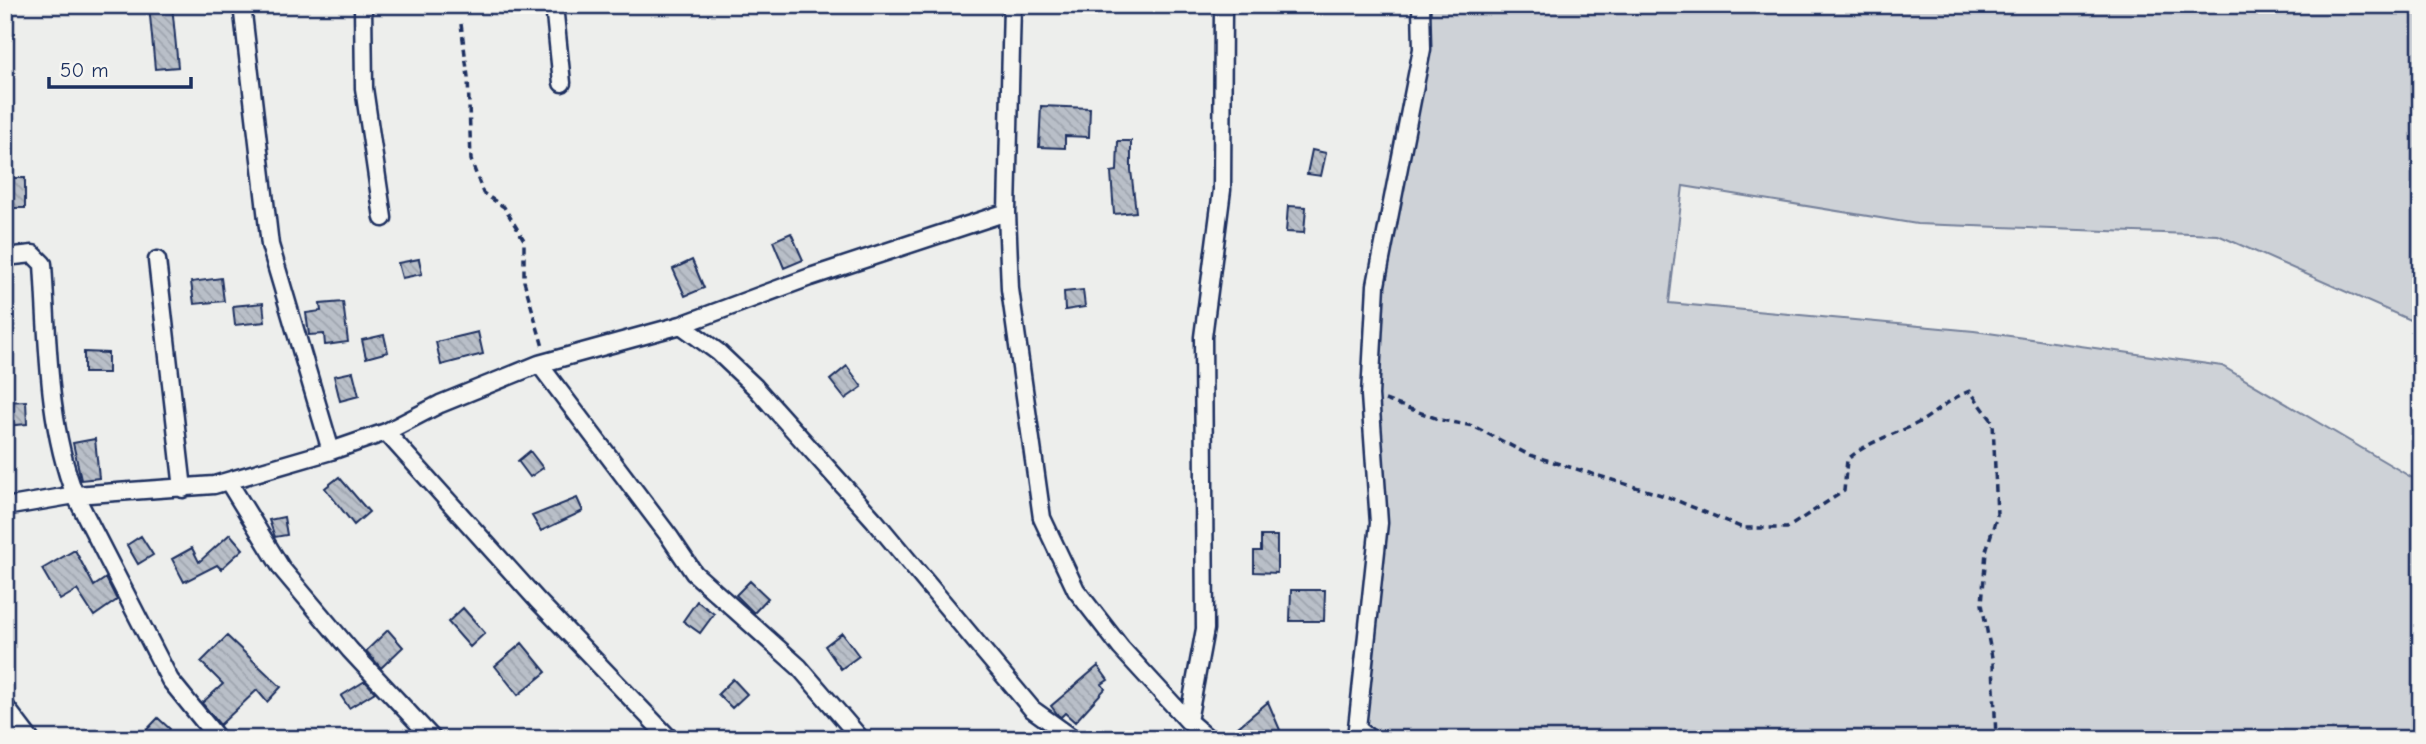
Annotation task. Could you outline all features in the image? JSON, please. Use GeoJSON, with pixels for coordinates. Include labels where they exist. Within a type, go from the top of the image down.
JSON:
{"type":"FeatureCollection","features":[{"type":"Feature","properties":{"kind":"street"},"geometry":{"type":"LineString","coordinates":[[242,5],[270,245],[331,451]]}},
{"type":"Feature","properties":{"kind":"street"},"geometry":{"type":"LineString","coordinates":[[363,5],[365,88],[383,218]]}},
{"type":"Feature","properties":{"kind":"street"},"geometry":{"type":"LineString","coordinates":[[554,5],[562,83]]}},
{"type":"Feature","properties":{"kind":"street"},"geometry":{"type":"LineString","coordinates":[[1012,5],[1007,212],[1010,289],[1042,519],[1076,590],[1121,649],[1188,721],[1209,739]]}},
{"type":"Feature","properties":{"kind":"street"},"geometry":{"type":"LineString","coordinates":[[1188,721],[1205,629],[1203,337],[1223,180],[1223,5]]}},
{"type":"Feature","properties":{"kind":"street"},"geometry":{"type":"LineString","coordinates":[[1370,739],[1357,728],[1379,523],[1370,395],[1376,285],[1422,48],[1421,5]]}},
{"type":"Feature","properties":{"kind":"street"},"geometry":{"type":"LineString","coordinates":[[5,507],[75,495],[183,489],[228,481],[331,451],[386,432],[440,404],[541,364],[681,325],[810,277],[1007,212]]}},
{"type":"Feature","properties":{"kind":"street"},"geometry":{"type":"LineString","coordinates":[[5,257],[33,254],[39,257],[43,264],[52,389],[63,465],[75,495],[170,680],[218,739]]}},
{"type":"Feature","properties":{"kind":"street"},"geometry":{"type":"LineString","coordinates":[[157,260],[183,489]]}},
{"type":"Feature","properties":{"kind":"street"},"geometry":{"type":"LineString","coordinates":[[681,325],[718,352],[755,387],[875,521],[1032,709],[1074,739]]}},
{"type":"Feature","properties":{"kind":"street"},"geometry":{"type":"LineString","coordinates":[[541,364],[694,573],[799,667],[861,739]]}},
{"type":"Feature","properties":{"kind":"street"},"geometry":{"type":"LineString","coordinates":[[386,432],[537,600],[670,739]]}},
{"type":"Feature","properties":{"kind":"street"},"geometry":{"type":"LineString","coordinates":[[228,481],[282,569],[350,650],[433,739]]}},
{"type":"Feature","properties":{"kind":"street"},"geometry":{"type":"LineString","coordinates":[[5,706],[30,739]]}},
{"type":"Feature","properties":{"kind":"path"},"geometry":{"type":"LineString","coordinates":[[461,24],[468,77],[471,160],[483,193],[504,207],[524,240],[524,281],[543,347],[541,364]]}},
{"type":"Feature","properties":{"kind":"path"},"geometry":{"type":"LineString","coordinates":[[1370,395],[1441,421],[1472,426],[1527,454],[1668,497],[1743,528],[1787,528],[1844,491],[1847,460],[1863,446],[1917,424],[1950,399],[1970,391],[1993,422],[1997,515],[1986,551],[1982,604],[1993,663],[1996,739]]}},
{"type":"Feature","properties":{"kind":"shaded area"},"geometry":{"type":"Polygon","coordinates":[[[1412,5],[2421,5],[2421,325],[2218,235],[1917,224],[1683,186],[1669,303],[1974,331],[2222,366],[2421,483],[2421,739],[1375,739],[1359,728],[1373,500],[1375,254],[1419,33],[1412,5]]]}},
{"type":"Feature","properties":{"kind":"building"},"geometry":{"type":"Polygon","coordinates":[[[149,5],[172,5],[178,67],[155,69],[149,5]]]}},
{"type":"Feature","properties":{"kind":"building"},"geometry":{"type":"Polygon","coordinates":[[[1041,106],[1090,108],[1089,137],[1065,136],[1065,148],[1039,147],[1041,106]]]}},
{"type":"Feature","properties":{"kind":"building"},"geometry":{"type":"Polygon","coordinates":[[[1118,141],[1131,141],[1136,212],[1114,214],[1111,172],[1117,171],[1118,141]]]}},
{"type":"Feature","properties":{"kind":"building"},"geometry":{"type":"Polygon","coordinates":[[[1312,150],[1326,153],[1321,176],[1307,174],[1312,150]]]}},
{"type":"Feature","properties":{"kind":"building"},"geometry":{"type":"Polygon","coordinates":[[[6,178],[25,178],[25,208],[5,208],[6,178]]]}},
{"type":"Feature","properties":{"kind":"building"},"geometry":{"type":"Polygon","coordinates":[[[1288,206],[1306,207],[1304,233],[1286,232],[1288,206]]]}},
{"type":"Feature","properties":{"kind":"building"},"geometry":{"type":"Polygon","coordinates":[[[791,233],[803,260],[784,268],[773,241],[791,233]]]}},
{"type":"Feature","properties":{"kind":"building"},"geometry":{"type":"Polygon","coordinates":[[[419,259],[422,274],[402,278],[398,263],[419,259]]]}},
{"type":"Feature","properties":{"kind":"building"},"geometry":{"type":"Polygon","coordinates":[[[692,260],[704,288],[685,296],[673,269],[692,260]]]}},
{"type":"Feature","properties":{"kind":"building"},"geometry":{"type":"Polygon","coordinates":[[[221,278],[224,301],[194,304],[191,282],[221,278]]]}},
{"type":"Feature","properties":{"kind":"building"},"geometry":{"type":"Polygon","coordinates":[[[1083,290],[1085,307],[1065,310],[1064,292],[1083,290]]]}},
{"type":"Feature","properties":{"kind":"building"},"geometry":{"type":"Polygon","coordinates":[[[343,302],[348,342],[325,345],[324,334],[309,335],[306,313],[321,311],[320,304],[343,302]]]}},
{"type":"Feature","properties":{"kind":"building"},"geometry":{"type":"Polygon","coordinates":[[[263,303],[265,322],[235,325],[233,306],[263,303]]]}},
{"type":"Feature","properties":{"kind":"building"},"geometry":{"type":"Polygon","coordinates":[[[478,332],[483,354],[441,365],[436,342],[478,332]]]}},
{"type":"Feature","properties":{"kind":"building"},"geometry":{"type":"Polygon","coordinates":[[[384,335],[388,352],[366,358],[362,340],[384,335]]]}},
{"type":"Feature","properties":{"kind":"building"},"geometry":{"type":"Polygon","coordinates":[[[84,352],[108,353],[108,373],[84,373],[84,352]]]}},
{"type":"Feature","properties":{"kind":"building"},"geometry":{"type":"Polygon","coordinates":[[[847,366],[862,387],[845,399],[830,380],[847,366]]]}},
{"type":"Feature","properties":{"kind":"building"},"geometry":{"type":"Polygon","coordinates":[[[353,372],[359,396],[340,401],[334,376],[353,372]]]}},
{"type":"Feature","properties":{"kind":"building"},"geometry":{"type":"Polygon","coordinates":[[[26,401],[27,424],[5,426],[5,402],[26,401]]]}},
{"type":"Feature","properties":{"kind":"building"},"geometry":{"type":"Polygon","coordinates":[[[95,439],[99,478],[81,480],[73,443],[95,439]]]}},
{"type":"Feature","properties":{"kind":"building"},"geometry":{"type":"Polygon","coordinates":[[[530,451],[543,468],[530,477],[518,461],[530,451]]]}},
{"type":"Feature","properties":{"kind":"building"},"geometry":{"type":"Polygon","coordinates":[[[339,477],[369,512],[354,525],[325,488],[339,477]]]}},
{"type":"Feature","properties":{"kind":"building"},"geometry":{"type":"Polygon","coordinates":[[[577,498],[583,511],[541,531],[532,516],[577,498]]]}},
{"type":"Feature","properties":{"kind":"building"},"geometry":{"type":"Polygon","coordinates":[[[284,517],[287,535],[275,537],[269,520],[284,517]]]}},
{"type":"Feature","properties":{"kind":"building"},"geometry":{"type":"Polygon","coordinates":[[[230,534],[243,549],[221,569],[217,565],[184,582],[172,559],[192,548],[199,562],[230,534]]]}},
{"type":"Feature","properties":{"kind":"building"},"geometry":{"type":"Polygon","coordinates":[[[141,536],[153,555],[138,564],[127,545],[141,536]]]}},
{"type":"Feature","properties":{"kind":"building"},"geometry":{"type":"Polygon","coordinates":[[[1261,536],[1277,536],[1277,573],[1254,572],[1254,551],[1261,551],[1261,536]]]}},
{"type":"Feature","properties":{"kind":"building"},"geometry":{"type":"Polygon","coordinates":[[[75,550],[94,586],[106,578],[117,600],[94,616],[77,590],[60,600],[42,569],[75,550]]]}},
{"type":"Feature","properties":{"kind":"building"},"geometry":{"type":"Polygon","coordinates":[[[750,581],[768,598],[754,613],[736,595],[750,581]]]}},
{"type":"Feature","properties":{"kind":"building"},"geometry":{"type":"Polygon","coordinates":[[[1291,590],[1325,590],[1324,621],[1290,621],[1291,590]]]}},
{"type":"Feature","properties":{"kind":"building"},"geometry":{"type":"Polygon","coordinates":[[[697,601],[714,614],[700,633],[683,621],[697,601]]]}},
{"type":"Feature","properties":{"kind":"building"},"geometry":{"type":"Polygon","coordinates":[[[463,608],[485,633],[470,647],[448,622],[463,608]]]}},
{"type":"Feature","properties":{"kind":"building"},"geometry":{"type":"Polygon","coordinates":[[[388,630],[403,647],[381,668],[366,651],[388,630]]]}},
{"type":"Feature","properties":{"kind":"building"},"geometry":{"type":"Polygon","coordinates":[[[842,633],[859,656],[841,669],[825,646],[842,633]]]}},
{"type":"Feature","properties":{"kind":"building"},"geometry":{"type":"Polygon","coordinates":[[[227,636],[281,687],[267,702],[257,690],[220,725],[202,703],[223,684],[201,662],[227,636]]]}},
{"type":"Feature","properties":{"kind":"building"},"geometry":{"type":"Polygon","coordinates":[[[522,643],[546,672],[518,695],[495,666],[522,643]]]}},
{"type":"Feature","properties":{"kind":"building"},"geometry":{"type":"Polygon","coordinates":[[[1098,666],[1108,680],[1102,684],[1105,689],[1075,722],[1065,713],[1061,717],[1058,715],[1051,706],[1098,666]]]}},
{"type":"Feature","properties":{"kind":"building"},"geometry":{"type":"Polygon","coordinates":[[[733,679],[747,694],[732,708],[718,694],[733,679]]]}},
{"type":"Feature","properties":{"kind":"building"},"geometry":{"type":"Polygon","coordinates":[[[365,681],[375,692],[349,708],[341,696],[365,681]]]}},
{"type":"Feature","properties":{"kind":"building"},"geometry":{"type":"Polygon","coordinates":[[[1268,702],[1280,730],[1269,739],[1246,739],[1237,728],[1268,702]]]}},
{"type":"Feature","properties":{"kind":"building"},"geometry":{"type":"Polygon","coordinates":[[[158,718],[170,729],[161,739],[138,739],[158,718]]]}}]}
